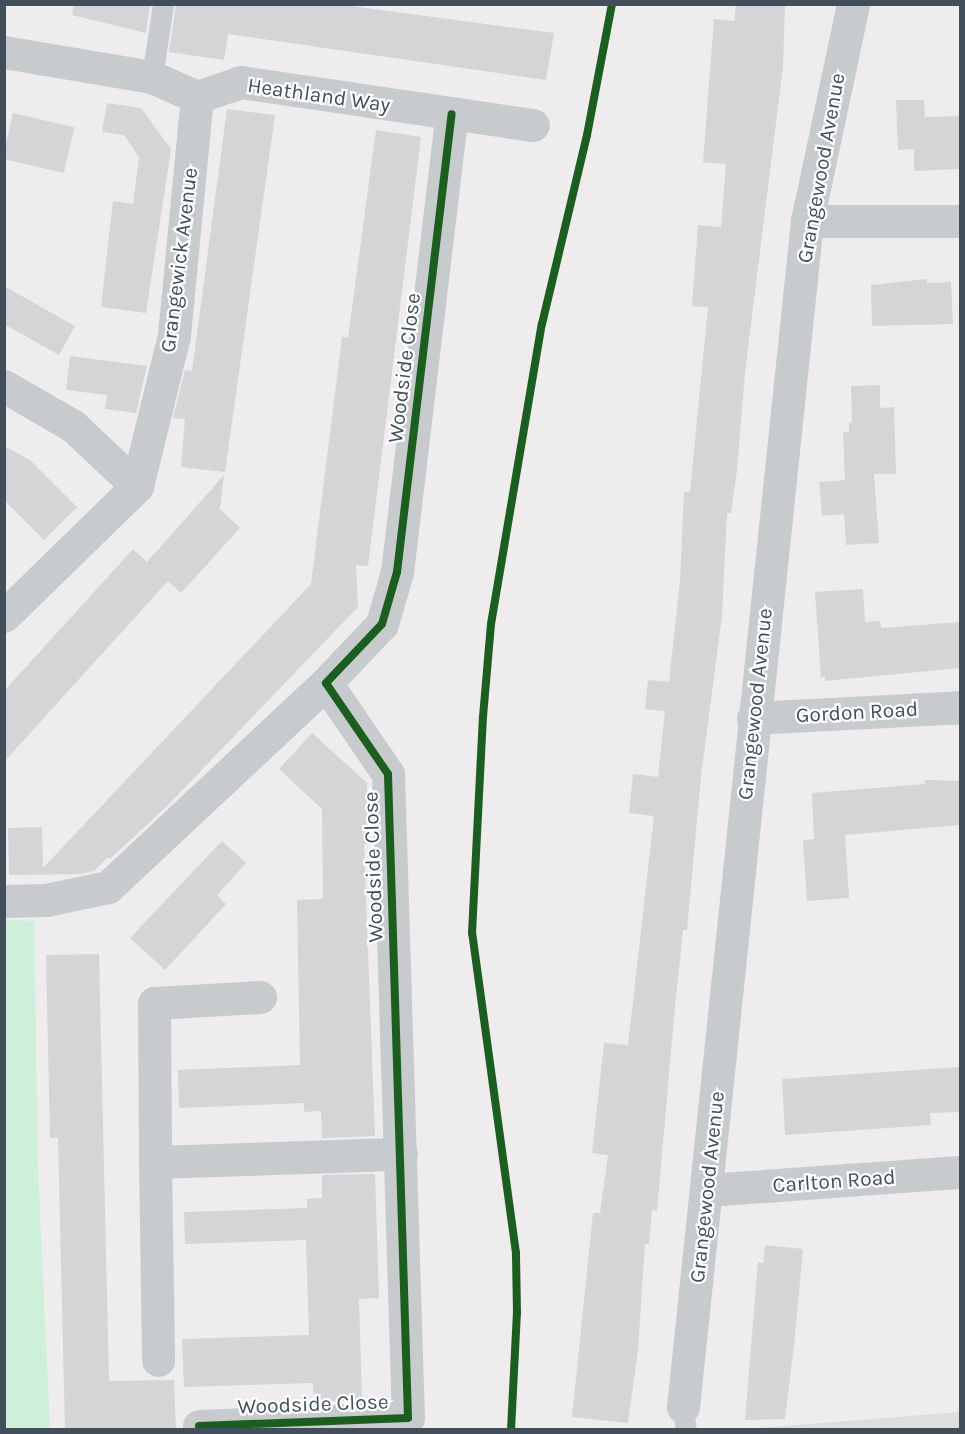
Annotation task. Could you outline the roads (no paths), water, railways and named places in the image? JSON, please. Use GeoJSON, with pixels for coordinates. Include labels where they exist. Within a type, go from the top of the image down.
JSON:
{"type":"FeatureCollection","features":[{"type":"Feature","properties":{"kind":"street","name":"Grangewood Avenue"},"geometry":{"type":"LineString","coordinates":[[684,1418],[753,718],[807,221],[853,4]]}},
{"type":"Feature","properties":{"kind":"street"},"geometry":{"type":"LineString","coordinates":[[4,52],[152,77],[197,98]]}},
{"type":"Feature","properties":{"kind":"street","name":"Heathland Way"},"geometry":{"type":"LineString","coordinates":[[197,98],[241,82],[533,125]]}},
{"type":"Feature","properties":{"kind":"street","name":"Grangewick Avenue"},"geometry":{"type":"LineString","coordinates":[[137,486],[174,335],[197,98]]}},
{"type":"Feature","properties":{"kind":"street","name":"Woodside Close"},"geometry":{"type":"LineString","coordinates":[[4,901],[46,900],[108,887],[326,682],[382,624],[397,572],[452,114]]}},
{"type":"Feature","properties":{"kind":"street"},"geometry":{"type":"LineString","coordinates":[[807,221],[960,221]]}},
{"type":"Feature","properties":{"kind":"street"},"geometry":{"type":"LineString","coordinates":[[4,386],[73,426],[137,486],[4,616]]}},
{"type":"Feature","properties":{"kind":"street","name":"Woodside Close"},"geometry":{"type":"LineString","coordinates":[[199,1426],[408,1418],[388,774],[326,682]]}},
{"type":"Feature","properties":{"kind":"street","name":"Gordon Road"},"geometry":{"type":"LineString","coordinates":[[753,718],[960,707]]}},
{"type":"Feature","properties":{"kind":"street"},"geometry":{"type":"LineString","coordinates":[[158,1360],[154,1003],[260,997]]}},
{"type":"Feature","properties":{"kind":"street"},"geometry":{"type":"LineString","coordinates":[[154,1162],[401,1154]]}},
{"type":"Feature","properties":{"kind":"street","name":"Carlton Road"},"geometry":{"type":"LineString","coordinates":[[708,1190],[960,1172]]}},
{"type":"Feature","properties":{"kind":"lane"},"geometry":{"type":"LineString","coordinates":[[152,77],[163,4]]}}]}
